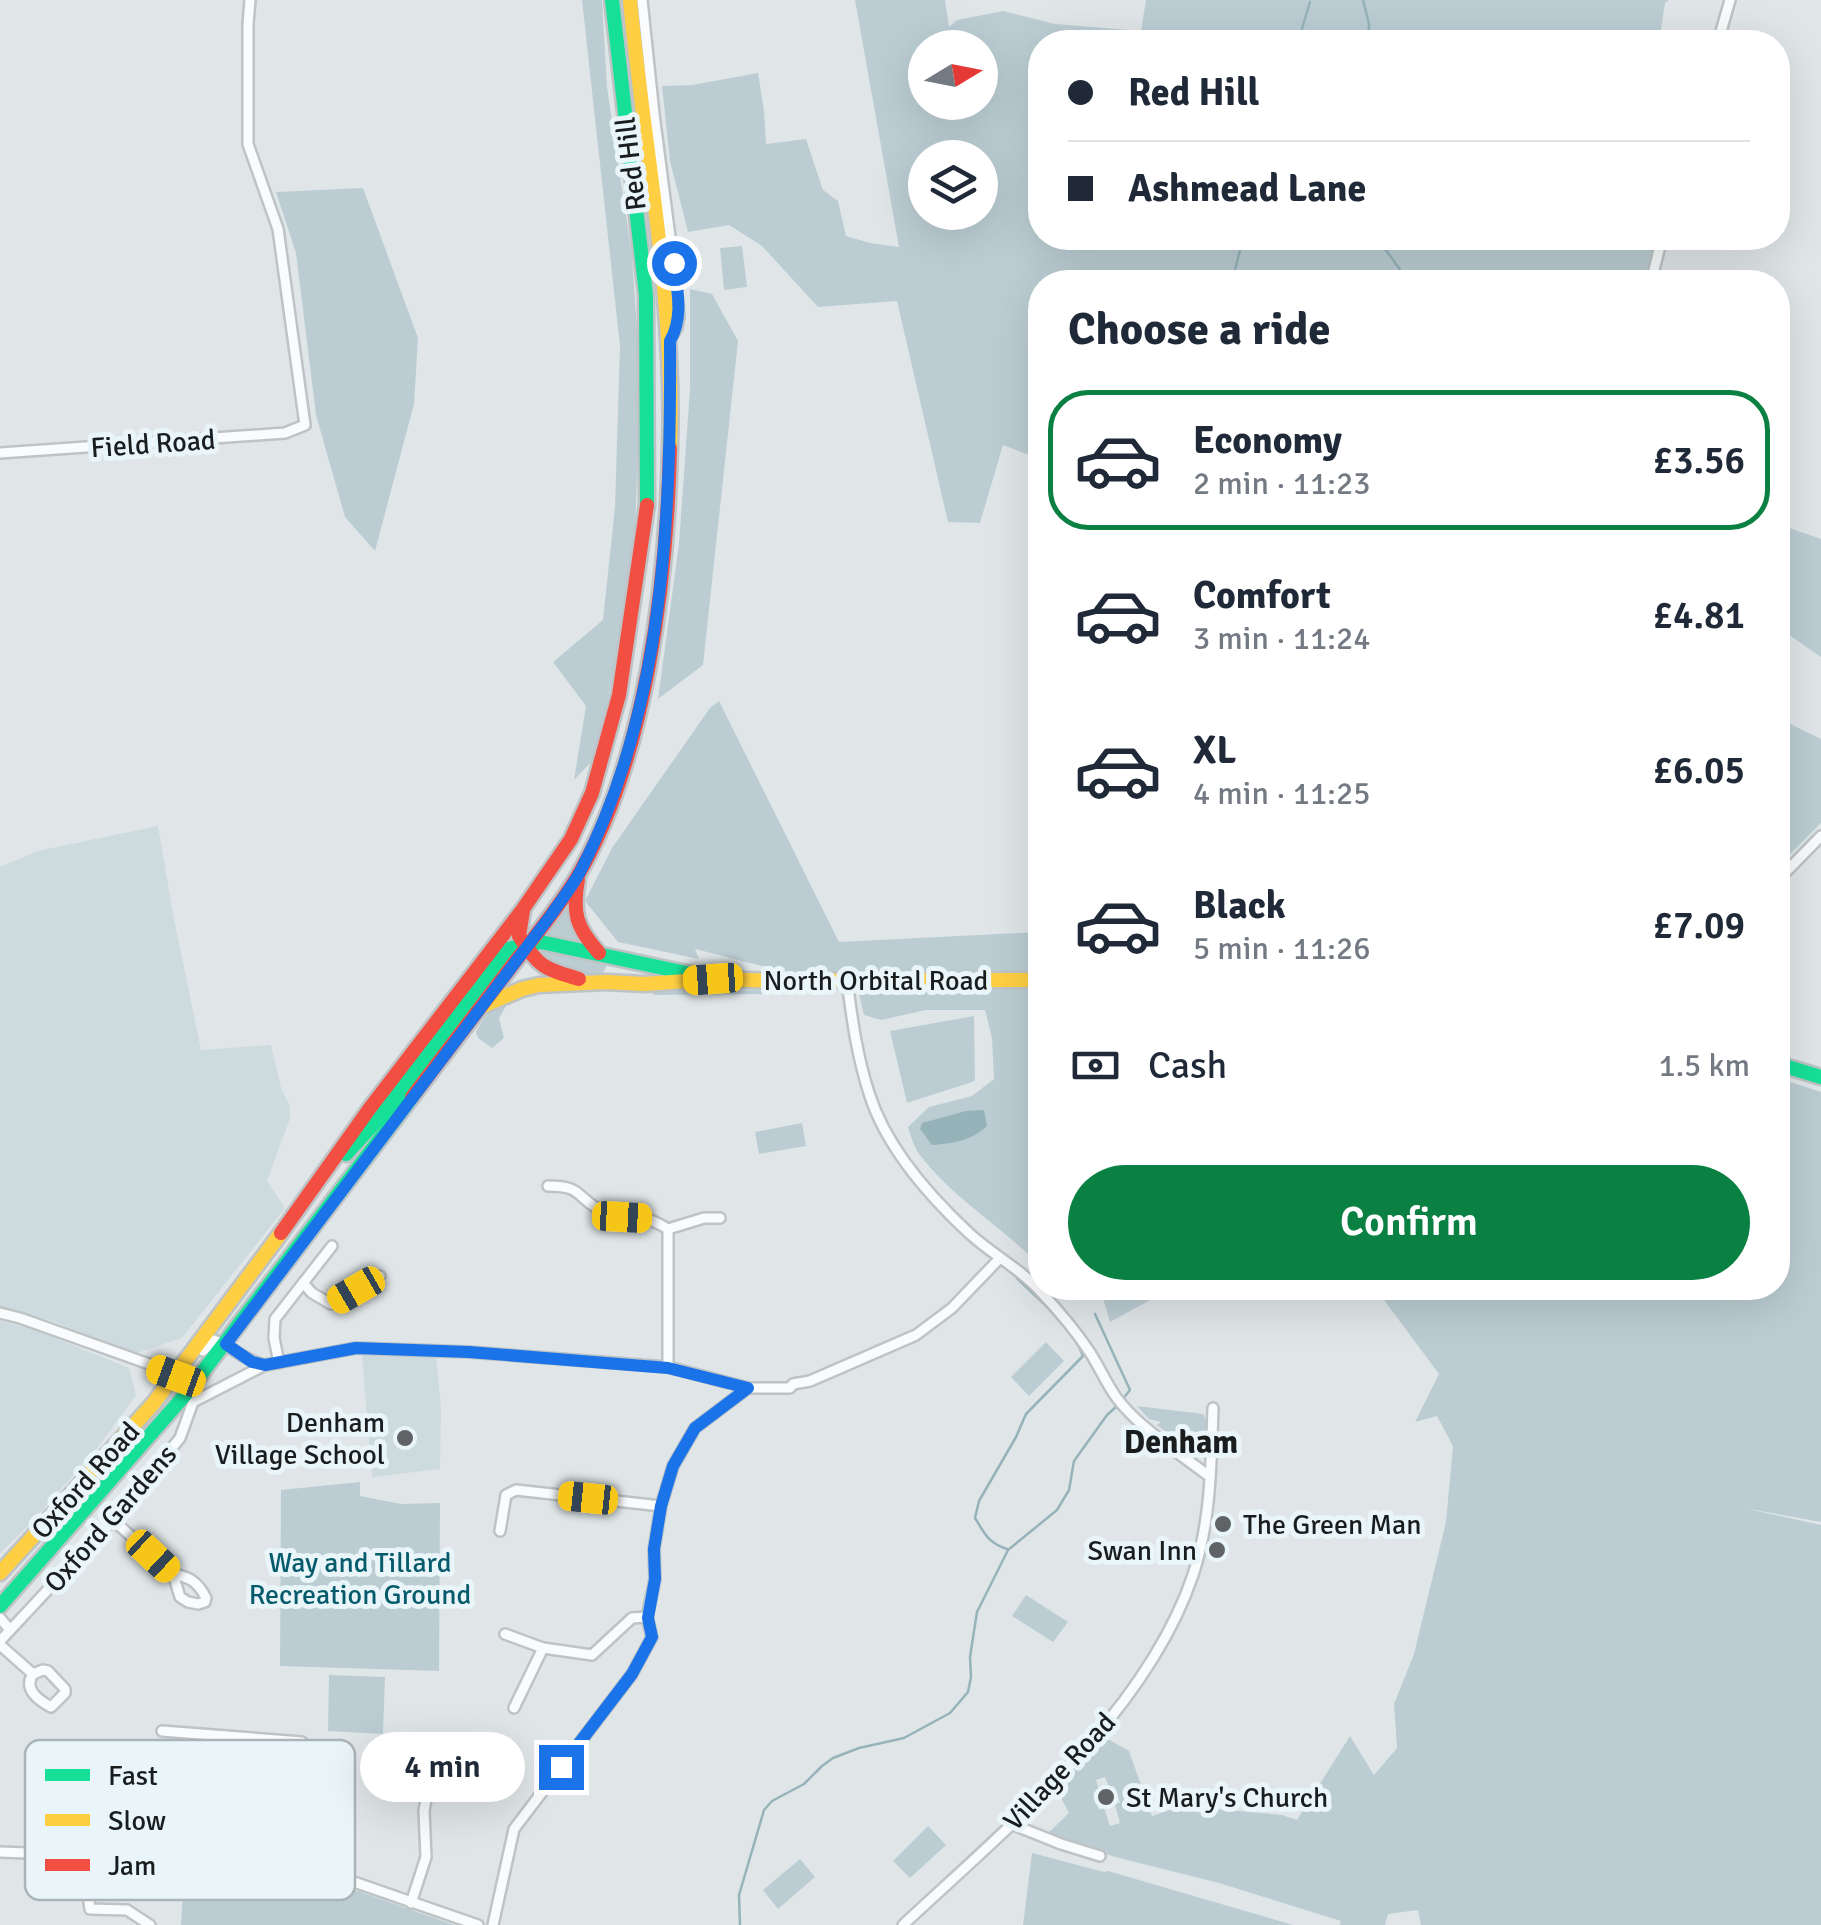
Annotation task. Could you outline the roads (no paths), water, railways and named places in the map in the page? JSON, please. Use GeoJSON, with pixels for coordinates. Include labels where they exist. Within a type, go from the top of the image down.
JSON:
{"type":"FeatureCollection","features":[{"type":"Feature","properties":{"kind":"main road","name":"Red Hill"},"geometry":{"type":"LineString","coordinates":[[492,952],[571,839],[592,793],[619,695],[647,504],[646,295],[612,0]]}},
{"type":"Feature","properties":{"kind":"main road","name":"Red Hill"},"geometry":{"type":"LineString","coordinates":[[482,1006],[579,874],[624,770],[648,667],[667,520],[670,341],[630,0]]}},
{"type":"Feature","properties":{"kind":"main road"},"geometry":{"type":"LineString","coordinates":[[579,874],[574,900],[578,930],[599,953]]}},
{"type":"Feature","properties":{"kind":"main road"},"geometry":{"type":"LineString","coordinates":[[523,910],[520,936],[542,966],[564,976],[600,982]]}},
{"type":"Feature","properties":{"kind":"main road","name":"North Orbital Road"},"geometry":{"type":"LineString","coordinates":[[526,946],[541,942],[713,979]]}},
{"type":"Feature","properties":{"kind":"main road"},"geometry":{"type":"LineString","coordinates":[[311,1191],[380,1116],[507,950],[526,946]]}},
{"type":"Feature","properties":{"kind":"main road","name":"Oxford Road"},"geometry":{"type":"LineString","coordinates":[[0,1573],[176,1376],[256,1271],[370,1108],[492,952]]}},
{"type":"Feature","properties":{"kind":"main road","name":"North Orbital Road"},"geometry":{"type":"LineString","coordinates":[[482,1006],[514,998],[539,985],[600,982],[1028,980]]}},
{"type":"Feature","properties":{"kind":"main road","name":"Oxford Road"},"geometry":{"type":"LineString","coordinates":[[0,1606],[226,1344],[482,1006]]}},
{"type":"Feature","properties":{"kind":"main road"},"geometry":{"type":"LineString","coordinates":[[1790,1068],[1821,1077]]}},
{"type":"Feature","properties":{"kind":"street","name":"Field Road"},"geometry":{"type":"LineString","coordinates":[[0,454],[285,433],[305,424],[278,228],[248,144],[250,0]]}},
{"type":"Feature","properties":{"kind":"street","name":"Red Hill"},"geometry":{"type":"LineString","coordinates":[[642,0],[679,316],[670,341]]}},
{"type":"Feature","properties":{"kind":"street"},"geometry":{"type":"LineString","coordinates":[[1721,30],[1730,0]]}},
{"type":"Feature","properties":{"kind":"street"},"geometry":{"type":"LineString","coordinates":[[1790,868],[1821,836]]}},
{"type":"Feature","properties":{"kind":"street"},"geometry":{"type":"LineString","coordinates":[[600,982],[615,958]]}},
{"type":"Feature","properties":{"kind":"street"},"geometry":{"type":"LineString","coordinates":[[639,963],[644,984]]}},
{"type":"Feature","properties":{"kind":"street"},"geometry":{"type":"LineString","coordinates":[[847,981],[856,1042],[870,1096],[898,1152],[951,1217],[1028,1279]]}},
{"type":"Feature","properties":{"kind":"street"},"geometry":{"type":"LineString","coordinates":[[548,1186],[565,1186],[579,1192],[598,1210],[648,1219],[668,1229],[704,1218],[720,1218]]}},
{"type":"Feature","properties":{"kind":"street"},"geometry":{"type":"LineString","coordinates":[[668,1229],[668,1368]]}},
{"type":"Feature","properties":{"kind":"street"},"geometry":{"type":"LineString","coordinates":[[279,1362],[275,1319],[332,1246]]}},
{"type":"Feature","properties":{"kind":"street"},"geometry":{"type":"LineString","coordinates":[[493,1925],[514,1830],[632,1674],[652,1637],[648,1618],[661,1506],[673,1466],[695,1428],[748,1388],[790,1388],[916,1336],[952,1308],[1000,1258]]}},
{"type":"Feature","properties":{"kind":"street"},"geometry":{"type":"LineString","coordinates":[[303,1283],[331,1304],[380,1276]]}},
{"type":"Feature","properties":{"kind":"street"},"geometry":{"type":"LineString","coordinates":[[1048,1300],[1079,1337],[1120,1402],[1209,1476]]}},
{"type":"Feature","properties":{"kind":"street"},"geometry":{"type":"LineString","coordinates":[[0,1313],[176,1376],[214,1340],[252,1362],[265,1365]]}},
{"type":"Feature","properties":{"kind":"street","name":"Oxford Gardens"},"geometry":{"type":"LineString","coordinates":[[0,1643],[113,1520],[180,1438],[193,1402],[265,1365],[356,1348],[469,1352],[668,1368],[748,1388]]}},
{"type":"Feature","properties":{"kind":"street","name":"Village Road"},"geometry":{"type":"LineString","coordinates":[[903,1925],[1011,1824],[1103,1730],[1164,1638],[1194,1573],[1203,1537],[1210,1488],[1213,1408]]}},
{"type":"Feature","properties":{"kind":"street"},"geometry":{"type":"LineString","coordinates":[[500,1531],[506,1495],[516,1490],[661,1506]]}},
{"type":"Feature","properties":{"kind":"street"},"geometry":{"type":"LineString","coordinates":[[113,1520],[173,1574]]}},
{"type":"Feature","properties":{"kind":"street"},"geometry":{"type":"LineString","coordinates":[[0,1618],[10,1630]]}},
{"type":"Feature","properties":{"kind":"street"},"geometry":{"type":"LineString","coordinates":[[505,1634],[543,1648],[592,1655],[632,1618],[648,1618]]}},
{"type":"Feature","properties":{"kind":"street"},"geometry":{"type":"LineString","coordinates":[[0,1643],[33,1674]]}},
{"type":"Feature","properties":{"kind":"street"},"geometry":{"type":"LineString","coordinates":[[514,1708],[543,1648]]}},
{"type":"Feature","properties":{"kind":"street"},"geometry":{"type":"LineString","coordinates":[[48,1671],[64,1686],[65,1693],[54,1706],[47,1706],[29,1690],[33,1674],[48,1671]]}},
{"type":"Feature","properties":{"kind":"street"},"geometry":{"type":"LineString","coordinates":[[162,1731],[276,1740]]}},
{"type":"Feature","properties":{"kind":"street"},"geometry":{"type":"LineString","coordinates":[[411,1903],[426,1857],[424,1810],[435,1750]]}},
{"type":"Feature","properties":{"kind":"street"},"geometry":{"type":"LineString","coordinates":[[1011,1824],[1100,1856]]}},
{"type":"Feature","properties":{"kind":"street"},"geometry":{"type":"LineString","coordinates":[[0,1852],[25,1853]]}},
{"type":"Feature","properties":{"kind":"street"},"geometry":{"type":"LineString","coordinates":[[355,1882],[478,1925]]}},
{"type":"Feature","properties":{"kind":"street"},"geometry":{"type":"LineString","coordinates":[[88,1925],[89,1900]]}},
{"type":"Feature","properties":{"kind":"street"},"geometry":{"type":"LineString","coordinates":[[90,1909],[127,1910],[150,1925]]}},
{"type":"Feature","properties":{"kind":"water"},"geometry":{"type":"Polygon","coordinates":[[[984,1110],[987,1126],[961,1140],[932,1145],[920,1129],[922,1123],[984,1110]]]}},
{"type":"Feature","properties":{"kind":"waterway"},"geometry":{"type":"LineString","coordinates":[[1363,0],[1369,30]]}},
{"type":"Feature","properties":{"kind":"waterway"},"geometry":{"type":"LineString","coordinates":[[1302,30],[1310,2]]}},
{"type":"Feature","properties":{"kind":"waterway"},"geometry":{"type":"LineString","coordinates":[[1235,270],[1240,250]]}},
{"type":"Feature","properties":{"kind":"waterway"},"geometry":{"type":"LineString","coordinates":[[1386,250],[1400,270]]}},
{"type":"Feature","properties":{"kind":"waterway"},"geometry":{"type":"LineString","coordinates":[[1017,1278],[1028,1289]]}},
{"type":"Feature","properties":{"kind":"waterway"},"geometry":{"type":"LineString","coordinates":[[1007,1549],[991,1541],[975,1518],[979,1501],[1026,1414],[1083,1356],[1063,1324],[1040,1300]]}},
{"type":"Feature","properties":{"kind":"waterway"},"geometry":{"type":"LineString","coordinates":[[1095,1314],[1130,1390],[1122,1400]]}},
{"type":"Feature","properties":{"kind":"waterway"},"geometry":{"type":"LineString","coordinates":[[740,1925],[739,1895],[764,1810],[772,1801],[804,1784],[833,1758],[904,1738],[950,1713],[968,1692],[977,1612],[1008,1550],[1057,1510],[1069,1490],[1074,1461],[1117,1406]]}},
{"type":"Feature","properties":{"kind":"place","name":"Denham Village School"},"geometry":{"type":"Point","coordinates":[405,1438]}},
{"type":"Feature","properties":{"kind":"place","name":"The Green Man"},"geometry":{"type":"Point","coordinates":[1223,1524]}},
{"type":"Feature","properties":{"kind":"place","name":"Swan Inn"},"geometry":{"type":"Point","coordinates":[1217,1550]}},
{"type":"Feature","properties":{"kind":"place","name":"St Mary's Church"},"geometry":{"type":"Point","coordinates":[1106,1797]}},
{"type":"Feature","properties":{"kind":"district","name":"Denham"},"geometry":{"type":"Point","coordinates":[1181,1442]}},
{"type":"Feature","properties":{"kind":"park label","name":"Way and Tillard Recreation Ground"},"geometry":{"type":"Point","coordinates":[360,1578]}}]}
